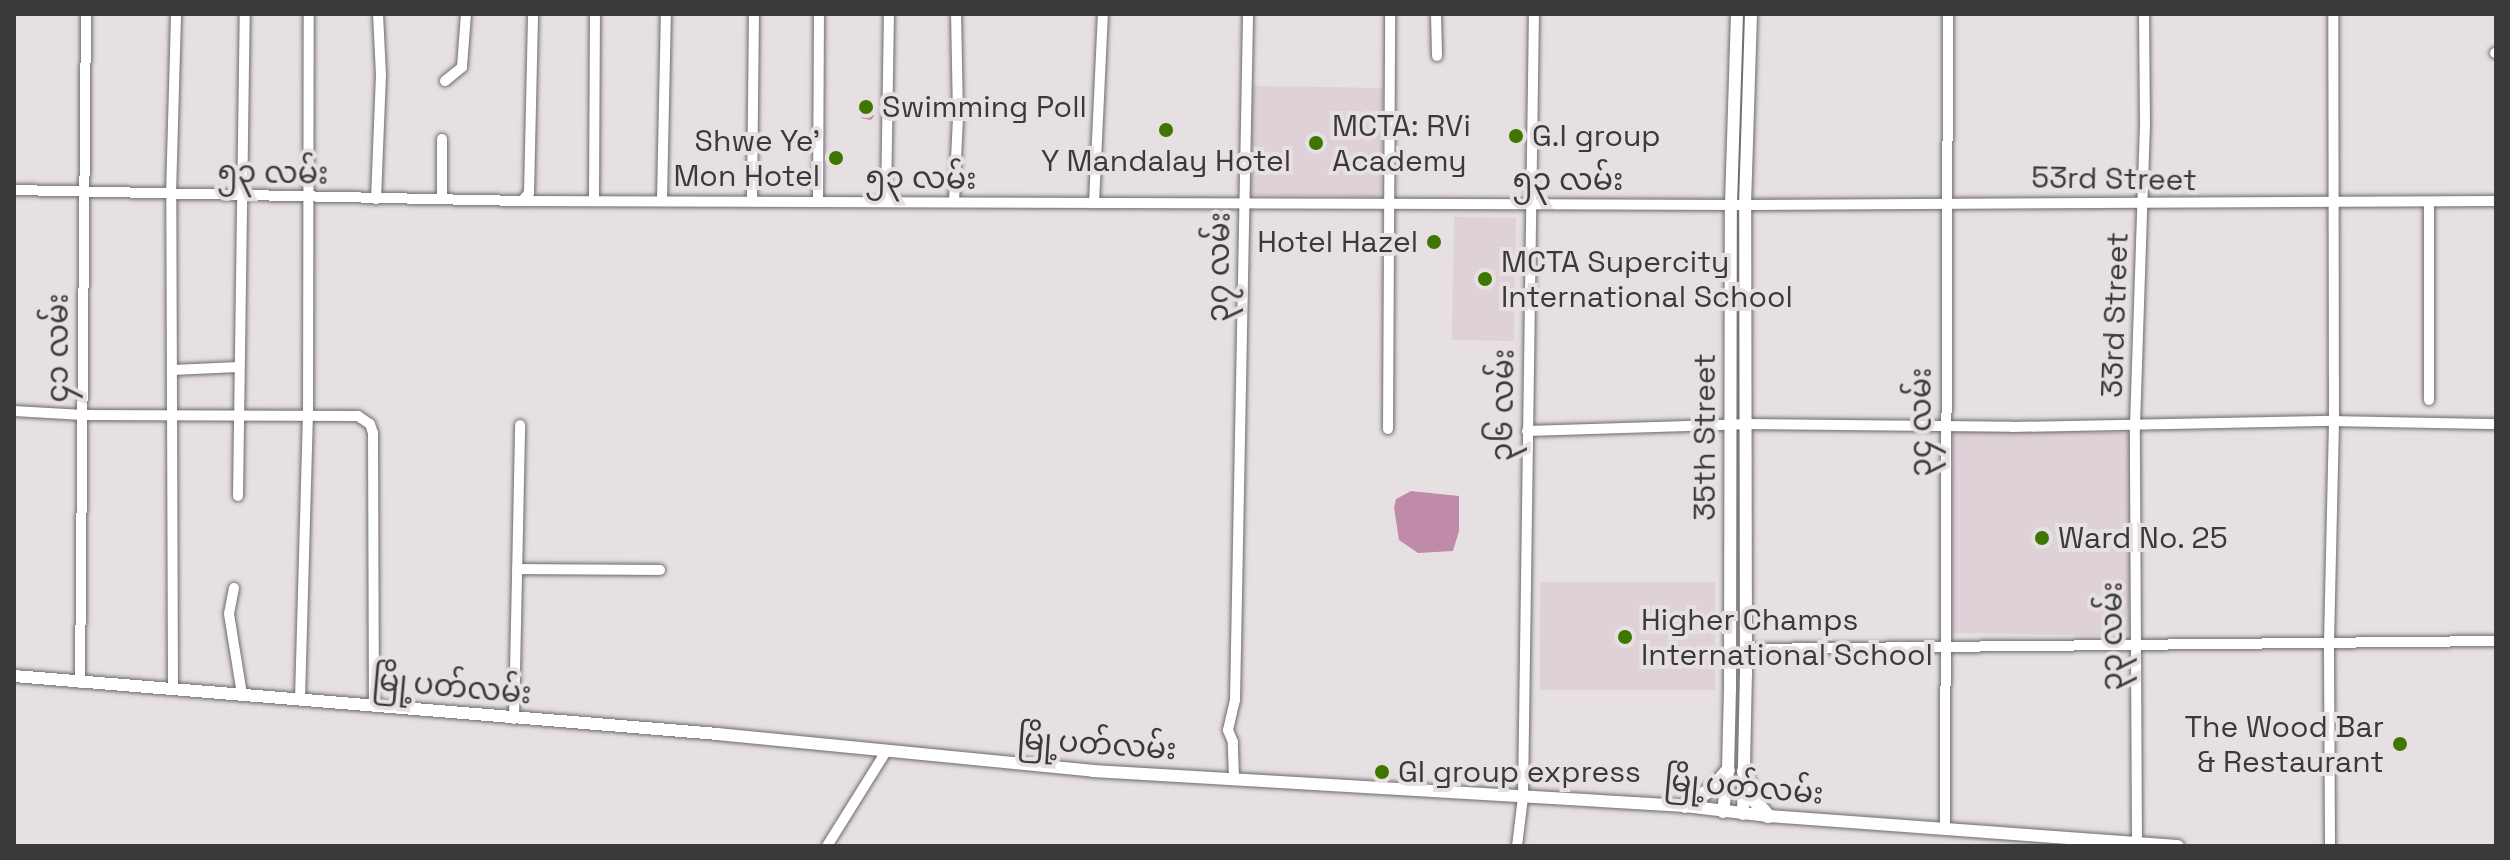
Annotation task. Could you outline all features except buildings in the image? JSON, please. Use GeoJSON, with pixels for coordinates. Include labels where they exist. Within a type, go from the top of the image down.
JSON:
{"type":"FeatureCollection","features":[{"type":"Feature","properties":{"kind":"highway"},"geometry":{"type":"LineString","coordinates":[[1685,806],[1736,771],[1768,816]]}},
{"type":"Feature","properties":{"kind":"main road","name":"35th Street"},"geometry":{"type":"LineString","coordinates":[[1723,812],[1736,771],[1730,689],[1738,424],[1731,204],[1737,14]]}},
{"type":"Feature","properties":{"kind":"main road"},"geometry":{"type":"LineString","coordinates":[[1743,814],[1736,771],[1746,689],[1738,424],[1751,14]]}},
{"type":"Feature","properties":{"kind":"main road","name":"မြို့ပတ်လမ်း"},"geometry":{"type":"LineString","coordinates":[[14,676],[887,750],[1093,771],[1685,806],[1743,814],[2102,843],[2178,846]]}},
{"type":"Feature","properties":{"kind":"main road"},"geometry":{"type":"LineString","coordinates":[[1730,689],[1746,689]]}},
{"type":"Feature","properties":{"kind":"street","name":"၄၁ လမ်း"},"geometry":{"type":"LineString","coordinates":[[80,683],[82,190],[86,14]]}},
{"type":"Feature","properties":{"kind":"street"},"geometry":{"type":"LineString","coordinates":[[173,688],[171,195],[176,14]]}},
{"type":"Feature","properties":{"kind":"street"},"geometry":{"type":"LineString","coordinates":[[238,496],[245,14]]}},
{"type":"Feature","properties":{"kind":"street"},"geometry":{"type":"LineString","coordinates":[[300,699],[308,416],[309,14]]}},
{"type":"Feature","properties":{"kind":"street"},"geometry":{"type":"LineString","coordinates":[[376,199],[381,75],[378,14]]}},
{"type":"Feature","properties":{"kind":"street"},"geometry":{"type":"LineString","coordinates":[[445,81],[462,67],[466,14]]}},
{"type":"Feature","properties":{"kind":"street"},"geometry":{"type":"LineString","coordinates":[[522,201],[529,193],[533,14]]}},
{"type":"Feature","properties":{"kind":"street"},"geometry":{"type":"LineString","coordinates":[[594,199],[595,14]]}},
{"type":"Feature","properties":{"kind":"street"},"geometry":{"type":"LineString","coordinates":[[662,199],[666,14]]}},
{"type":"Feature","properties":{"kind":"street"},"geometry":{"type":"LineString","coordinates":[[752,201],[754,14]]}},
{"type":"Feature","properties":{"kind":"street"},"geometry":{"type":"LineString","coordinates":[[818,201],[819,14]]}},
{"type":"Feature","properties":{"kind":"street"},"geometry":{"type":"LineString","coordinates":[[886,202],[889,14]]}},
{"type":"Feature","properties":{"kind":"street"},"geometry":{"type":"LineString","coordinates":[[954,202],[958,116],[956,14]]}},
{"type":"Feature","properties":{"kind":"street"},"geometry":{"type":"LineString","coordinates":[[1094,203],[1103,14]]}},
{"type":"Feature","properties":{"kind":"street","name":"၃၇ လမ်း"},"geometry":{"type":"LineString","coordinates":[[1234,778],[1233,742],[1228,730],[1235,700],[1248,14]]}},
{"type":"Feature","properties":{"kind":"street"},"geometry":{"type":"LineString","coordinates":[[1388,429],[1390,14]]}},
{"type":"Feature","properties":{"kind":"street"},"geometry":{"type":"LineString","coordinates":[[1436,14],[1437,56]]}},
{"type":"Feature","properties":{"kind":"street","name":"၃၆ လမ်း"},"geometry":{"type":"LineString","coordinates":[[1517,846],[1523,797],[1534,14]]}},
{"type":"Feature","properties":{"kind":"street","name":"၃၄ လမ်း"},"geometry":{"type":"LineString","coordinates":[[1945,829],[1948,14]]}},
{"type":"Feature","properties":{"kind":"street","name":"33rd Street"},"geometry":{"type":"LineString","coordinates":[[2135,425],[2143,205],[2144,14]]}},
{"type":"Feature","properties":{"kind":"street"},"geometry":{"type":"LineString","coordinates":[[2330,846],[2329,642],[2336,203],[2333,14]]}},
{"type":"Feature","properties":{"kind":"street"},"geometry":{"type":"LineString","coordinates":[[442,139],[442,199]]}},
{"type":"Feature","properties":{"kind":"street","name":"၅၃ လမ်း"},"geometry":{"type":"LineString","coordinates":[[14,190],[522,201],[1731,204]]}},
{"type":"Feature","properties":{"kind":"street","name":"53rd Street"},"geometry":{"type":"LineString","coordinates":[[1731,204],[2143,205],[2496,201]]}},
{"type":"Feature","properties":{"kind":"street"},"geometry":{"type":"LineString","coordinates":[[2429,202],[2429,400]]}},
{"type":"Feature","properties":{"kind":"street"},"geometry":{"type":"LineString","coordinates":[[172,370],[239,367]]}},
{"type":"Feature","properties":{"kind":"street"},"geometry":{"type":"LineString","coordinates":[[14,411],[83,415],[358,416],[370,424],[373,433],[374,706]]}},
{"type":"Feature","properties":{"kind":"street"},"geometry":{"type":"LineString","coordinates":[[1527,431],[1738,424],[1945,426],[2334,421],[2496,424]]}},
{"type":"Feature","properties":{"kind":"street"},"geometry":{"type":"LineString","coordinates":[[514,719],[520,425]]}},
{"type":"Feature","properties":{"kind":"street","name":"၃၃ လမ်း"},"geometry":{"type":"LineString","coordinates":[[2135,425],[2137,844]]}},
{"type":"Feature","properties":{"kind":"street"},"geometry":{"type":"LineString","coordinates":[[517,569],[660,570]]}},
{"type":"Feature","properties":{"kind":"street"},"geometry":{"type":"LineString","coordinates":[[234,588],[229,614],[242,694]]}},
{"type":"Feature","properties":{"kind":"street"},"geometry":{"type":"LineString","coordinates":[[1746,649],[2496,641]]}},
{"type":"Feature","properties":{"kind":"street"},"geometry":{"type":"LineString","coordinates":[[827,846],[887,750]]}},
{"type":"Feature","properties":{"kind":"shaded area","name":"MCTA: RVi Academy"},"geometry":{"type":"Polygon","coordinates":[[[1251,86],[1383,88],[1381,197],[1249,195],[1251,86]]]}},
{"type":"Feature","properties":{"kind":"shaded area","name":"Swimming Poll"},"geometry":{"type":"Polygon","coordinates":[[[868,96],[873,101],[871,108],[874,116],[871,120],[861,118],[861,99],[868,96]]]}},
{"type":"Feature","properties":{"kind":"shaded area","name":"MCTA Supercity International School"},"geometry":{"type":"Polygon","coordinates":[[[1454,217],[1516,218],[1514,341],[1452,340],[1454,217]]]}},
{"type":"Feature","properties":{"kind":"shaded area","name":"Ward No. 25"},"geometry":{"type":"Polygon","coordinates":[[[1953,430],[2132,433],[2128,636],[1949,633],[1953,430]]]}},
{"type":"Feature","properties":{"kind":"shaded area"},"geometry":{"type":"Polygon","coordinates":[[[1411,491],[1459,496],[1459,531],[1453,551],[1418,553],[1399,540],[1394,508],[1396,499],[1411,491]]]}},
{"type":"Feature","properties":{"kind":"shaded area","name":"Higher Champs International School"},"geometry":{"type":"Polygon","coordinates":[[[1540,582],[1715,582],[1715,690],[1540,690],[1540,582]]]}},
{"type":"Feature","properties":{"kind":"place","name":"Swimming Poll"},"geometry":{"type":"Point","coordinates":[866,107]}},
{"type":"Feature","properties":{"kind":"place","name":"Y Mandalay Hotel"},"geometry":{"type":"Point","coordinates":[1166,130]}},
{"type":"Feature","properties":{"kind":"place","name":"G.I group"},"geometry":{"type":"Point","coordinates":[1516,136]}},
{"type":"Feature","properties":{"kind":"place","name":"MCTA: RVi Academy"},"geometry":{"type":"Point","coordinates":[1316,143]}},
{"type":"Feature","properties":{"kind":"place","name":"Shwe Ye' Mon Hotel"},"geometry":{"type":"Point","coordinates":[836,158]}},
{"type":"Feature","properties":{"kind":"place","name":"Hotel Hazel"},"geometry":{"type":"Point","coordinates":[1434,242]}},
{"type":"Feature","properties":{"kind":"place","name":"MCTA Supercity International School"},"geometry":{"type":"Point","coordinates":[1485,279]}},
{"type":"Feature","properties":{"kind":"place","name":"Ward No. 25"},"geometry":{"type":"Point","coordinates":[2042,538]}},
{"type":"Feature","properties":{"kind":"place","name":"Higher Champs International School"},"geometry":{"type":"Point","coordinates":[1625,637]}},
{"type":"Feature","properties":{"kind":"place","name":"The Wood Bar & Restaurant"},"geometry":{"type":"Point","coordinates":[2400,744]}},
{"type":"Feature","properties":{"kind":"place","name":"GI group express"},"geometry":{"type":"Point","coordinates":[1382,772]}}]}
